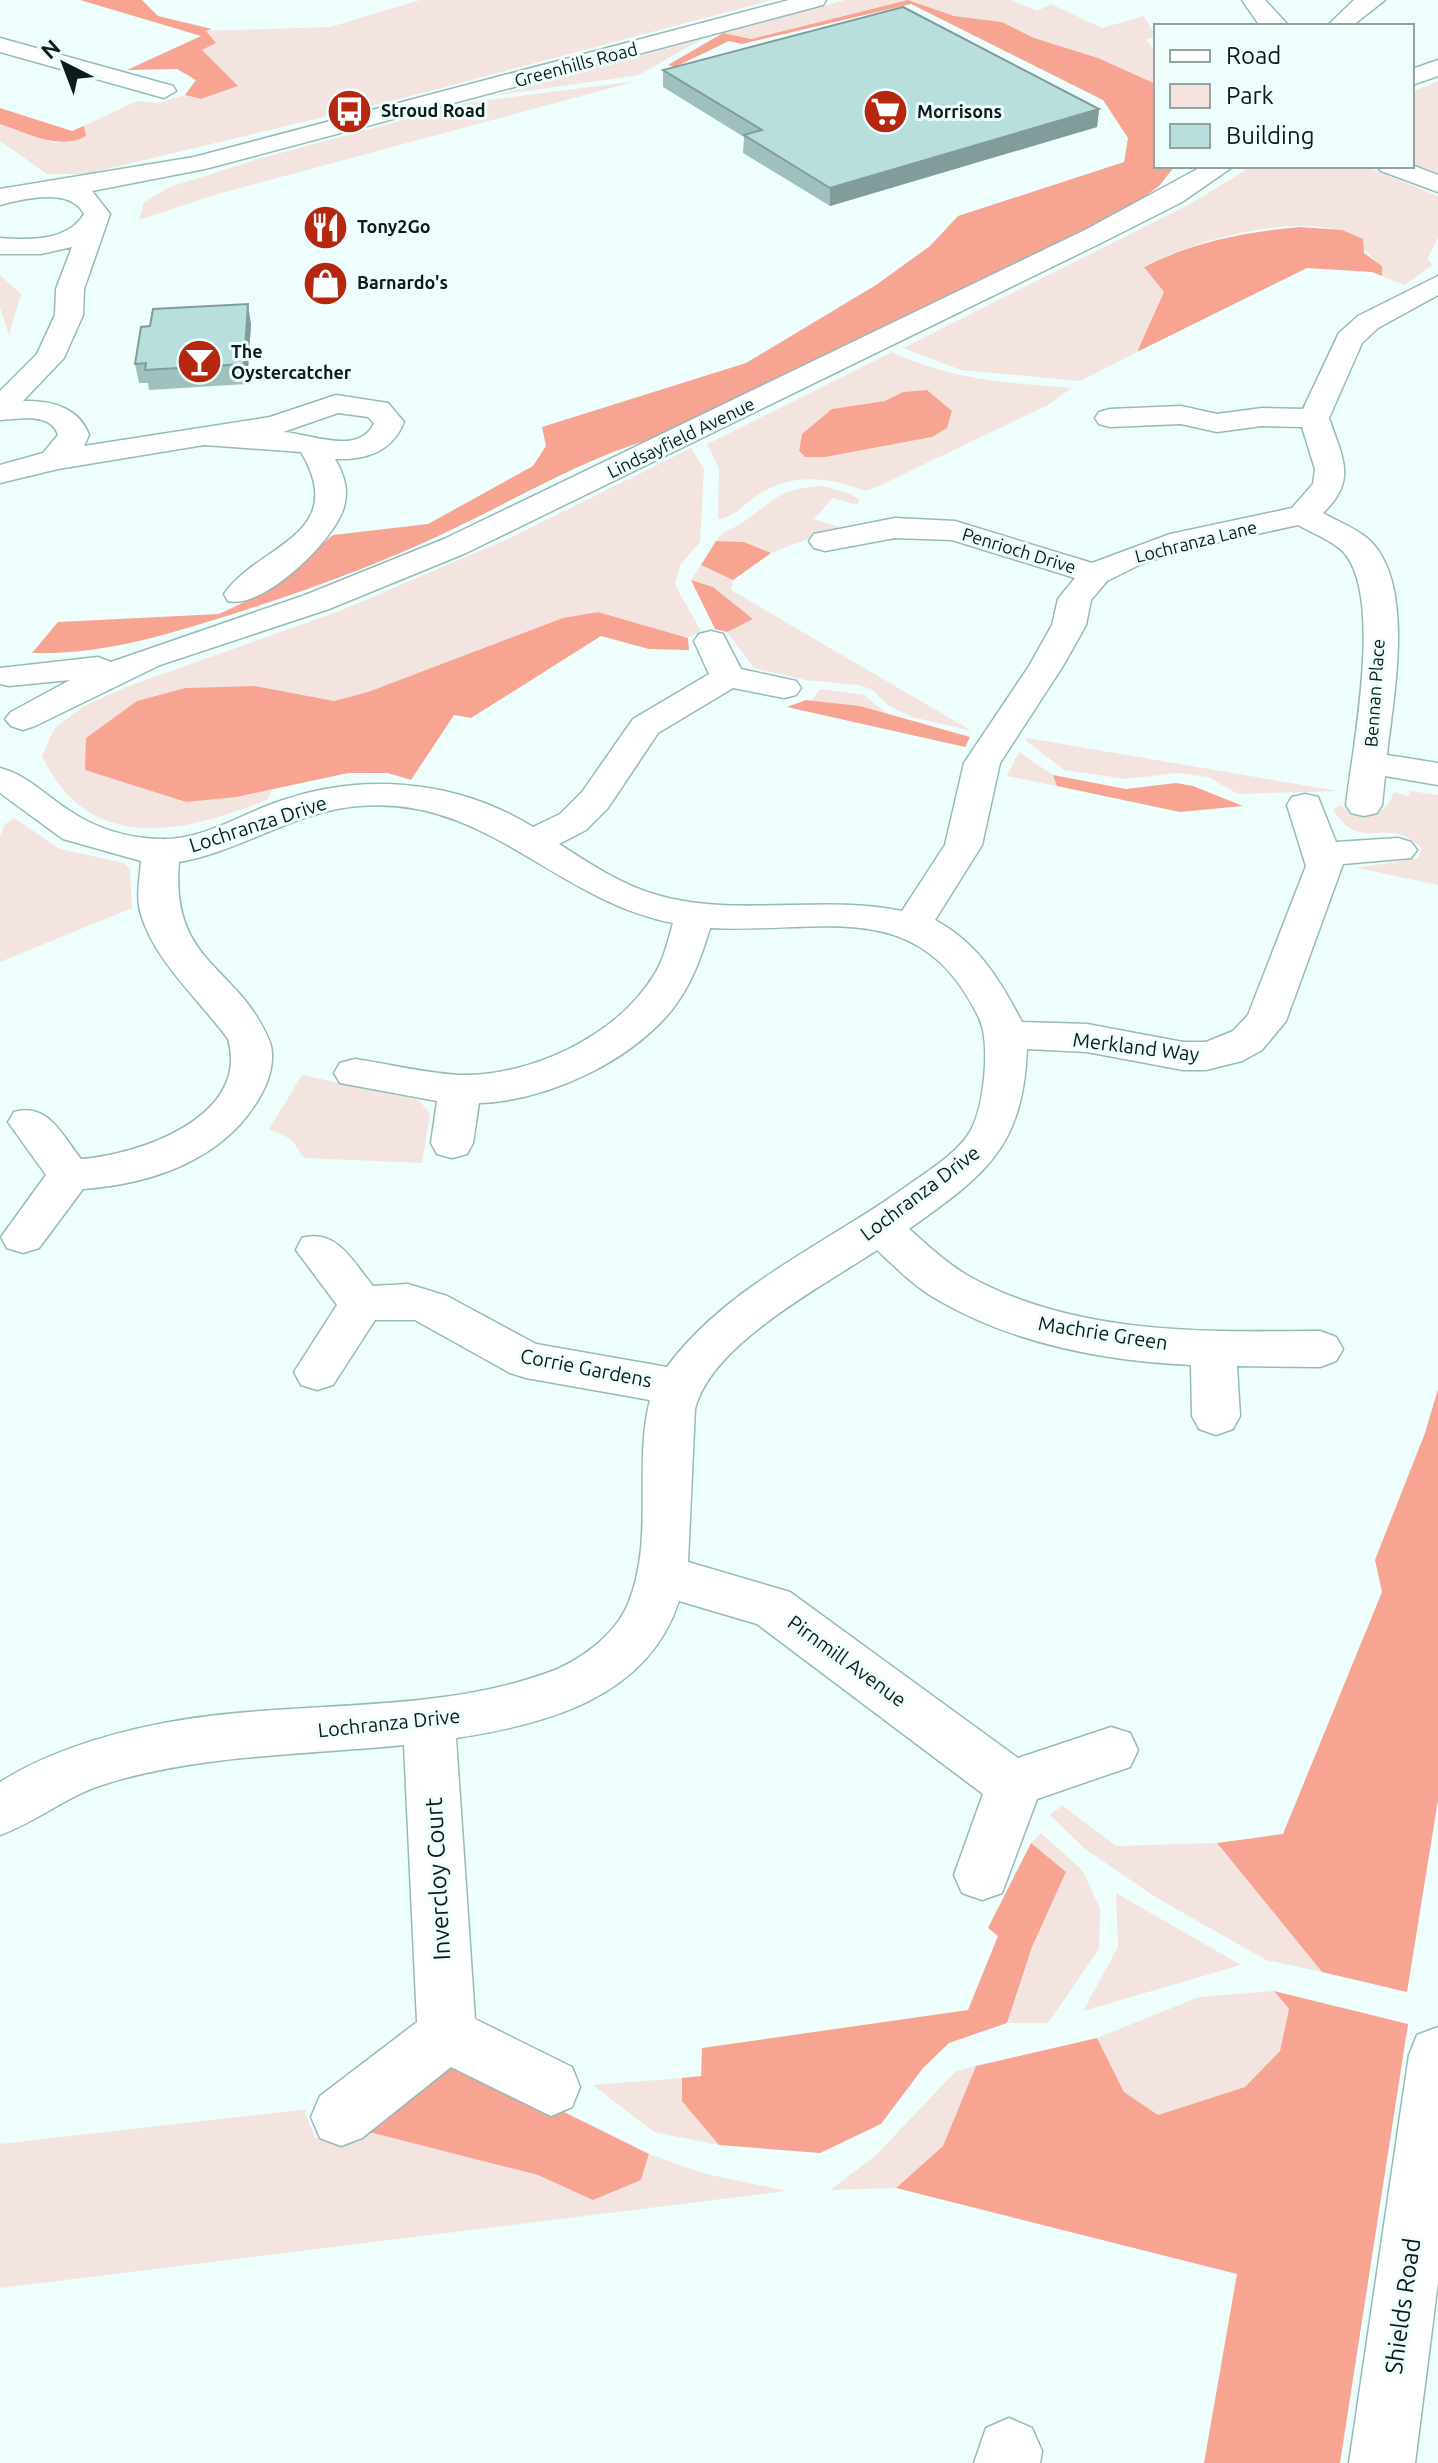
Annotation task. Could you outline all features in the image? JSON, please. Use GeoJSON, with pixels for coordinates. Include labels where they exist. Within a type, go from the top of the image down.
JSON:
{"type":"FeatureCollection","features":[{"type":"Feature","properties":{"kind":"street","name":"Greenhills Road"},"geometry":{"type":"LineString","coordinates":[[0,197],[196,164],[815,0]]}},
{"type":"Feature","properties":{"kind":"street"},"geometry":{"type":"LineString","coordinates":[[1253,0],[1273,24]]}},
{"type":"Feature","properties":{"kind":"street"},"geometry":{"type":"LineString","coordinates":[[1341,24],[1367,1]]}},
{"type":"Feature","properties":{"kind":"street"},"geometry":{"type":"LineString","coordinates":[[0,45],[164,91]]}},
{"type":"Feature","properties":{"kind":"street"},"geometry":{"type":"LineString","coordinates":[[1414,77],[1438,67]]}},
{"type":"Feature","properties":{"kind":"street","name":"Greenhills Road"},"geometry":{"type":"LineString","coordinates":[[6,246],[56,243],[86,230],[95,216],[142,186],[196,164]]}},
{"type":"Feature","properties":{"kind":"street"},"geometry":{"type":"LineString","coordinates":[[1395,168],[1438,184]]}},
{"type":"Feature","properties":{"kind":"street"},"geometry":{"type":"LineString","coordinates":[[0,409],[50,358],[69,315],[70,289],[95,216],[87,199],[48,191],[7,169]]}},
{"type":"Feature","properties":{"kind":"street","name":"Lindsayfield Avenue"},"geometry":{"type":"LineString","coordinates":[[11,732],[70,693],[148,658],[317,602],[455,546],[1094,236],[1207,171]]}},
{"type":"Feature","properties":{"kind":"street"},"geometry":{"type":"LineString","coordinates":[[6,246],[37,261],[70,289]]}},
{"type":"Feature","properties":{"kind":"street"},"geometry":{"type":"LineString","coordinates":[[1303,515],[1321,498],[1329,484],[1330,469],[1314,418],[1349,339],[1368,322],[1438,284]]}},
{"type":"Feature","properties":{"kind":"street"},"geometry":{"type":"LineString","coordinates":[[1,489],[48,463],[75,442],[76,431],[63,418],[50,358]]}},
{"type":"Feature","properties":{"kind":"street"},"geometry":{"type":"LineString","coordinates":[[1110,418],[1176,401],[1217,423],[1262,417],[1314,418]]}},
{"type":"Feature","properties":{"kind":"street"},"geometry":{"type":"LineString","coordinates":[[240,594],[308,539],[323,518],[332,491],[371,444],[382,437],[389,422],[386,415],[365,405],[336,404],[305,436]]}},
{"type":"Feature","properties":{"kind":"street"},"geometry":{"type":"LineString","coordinates":[[0,409],[39,409],[152,442]]}},
{"type":"Feature","properties":{"kind":"street"},"geometry":{"type":"LineString","coordinates":[[48,463],[152,442],[210,438],[305,436],[342,450],[371,444]]}},
{"type":"Feature","properties":{"kind":"street"},"geometry":{"type":"LineString","coordinates":[[305,436],[327,470],[332,491]]}},
{"type":"Feature","properties":{"kind":"street"},"geometry":{"type":"LineString","coordinates":[[880,497],[895,528]]}},
{"type":"Feature","properties":{"kind":"street","name":"Lochranza Lane"},"geometry":{"type":"LineString","coordinates":[[1095,574],[1130,557],[1181,541],[1303,515]]}},
{"type":"Feature","properties":{"kind":"street","name":"Bennan Place"},"geometry":{"type":"LineString","coordinates":[[1303,515],[1356,545],[1376,577],[1381,646],[1371,763],[1364,805]]}},
{"type":"Feature","properties":{"kind":"street","name":"Penrioch Drive"},"geometry":{"type":"LineString","coordinates":[[825,541],[895,528],[955,531],[1095,574]]}},
{"type":"Feature","properties":{"kind":"street"},"geometry":{"type":"LineString","coordinates":[[912,925],[942,882],[969,831],[975,779],[982,763],[1046,666],[1069,625],[1075,599],[1095,574]]}},
{"type":"Feature","properties":{"kind":"street"},"geometry":{"type":"LineString","coordinates":[[711,641],[728,677]]}},
{"type":"Feature","properties":{"kind":"street","name":"Lindsayfield Avenue"},"geometry":{"type":"LineString","coordinates":[[5,674],[62,673],[148,658]]}},
{"type":"Feature","properties":{"kind":"street","name":"Lochranza Drive"},"geometry":{"type":"LineString","coordinates":[[0,1811],[58,1777],[110,1757],[272,1735],[429,1722],[533,1701],[583,1680],[620,1655],[651,1618],[665,1576],[670,1415],[678,1387],[721,1332],[878,1227],[961,1167],[988,1140],[1001,1106],[1006,1035],[980,977],[954,952],[912,925],[855,915],[787,912],[695,915],[651,906],[601,887],[489,817],[451,805],[411,797],[369,794],[288,810],[235,834],[187,848],[161,851],[110,842],[77,832],[9,783],[11,732],[28,708],[25,691],[5,674]]}},
{"type":"Feature","properties":{"kind":"street"},"geometry":{"type":"LineString","coordinates":[[532,843],[573,822],[595,800],[645,726],[728,677],[784,688]]}},
{"type":"Feature","properties":{"kind":"street","name":"Bennan Place"},"geometry":{"type":"LineString","coordinates":[[1371,763],[1438,774]]}},
{"type":"Feature","properties":{"kind":"street","name":"Merkland Way"},"geometry":{"type":"LineString","coordinates":[[1006,1035],[1089,1038],[1200,1057],[1234,1052],[1252,1040],[1266,1021],[1325,866],[1305,805]]}},
{"type":"Feature","properties":{"kind":"street"},"geometry":{"type":"LineString","coordinates":[[1321,854],[1398,850]]}},
{"type":"Feature","properties":{"kind":"street"},"geometry":{"type":"LineString","coordinates":[[23,1237],[70,1175],[122,1171],[170,1158],[217,1127],[244,1091],[250,1041],[224,1001],[173,943],[159,911],[161,851]]}},
{"type":"Feature","properties":{"kind":"street"},"geometry":{"type":"LineString","coordinates":[[355,1073],[460,1089],[511,1083],[547,1074],[587,1056],[650,1008],[673,978],[695,915]]}},
{"type":"Feature","properties":{"kind":"street"},"geometry":{"type":"LineString","coordinates":[[452,1143],[460,1089]]}},
{"type":"Feature","properties":{"kind":"street"},"geometry":{"type":"LineString","coordinates":[[29,1122],[70,1175]]}},
{"type":"Feature","properties":{"kind":"street","name":"Machrie Green"},"geometry":{"type":"LineString","coordinates":[[878,1227],[951,1287],[1020,1319],[1081,1334],[1213,1350],[1320,1349]]}},
{"type":"Feature","properties":{"kind":"street"},"geometry":{"type":"LineString","coordinates":[[317,1372],[362,1304],[318,1250]]}},
{"type":"Feature","properties":{"kind":"street","name":"Corrie Gardens"},"geometry":{"type":"LineString","coordinates":[[362,1304],[408,1301],[431,1308],[526,1360],[678,1387]]}},
{"type":"Feature","properties":{"kind":"street"},"geometry":{"type":"LineString","coordinates":[[1213,1350],[1216,1416]]}},
{"type":"Feature","properties":{"kind":"street","name":"Pirnmill Avenue"},"geometry":{"type":"LineString","coordinates":[[665,1576],[772,1607],[1011,1784]]}},
{"type":"Feature","properties":{"kind":"street","name":"Invercloy Court"},"geometry":{"type":"LineString","coordinates":[[429,1722],[447,2035]]}},
{"type":"Feature","properties":{"kind":"street"},"geometry":{"type":"LineString","coordinates":[[982,1875],[1010,1798],[1011,1784],[1111,1750]]}},
{"type":"Feature","properties":{"kind":"street"},"geometry":{"type":"LineString","coordinates":[[341,2117],[447,2035],[551,2087]]}},
{"type":"Feature","properties":{"kind":"street","name":"Shields Road"},"geometry":{"type":"LineString","coordinates":[[1382,2463],[1438,2055]]}},
{"type":"Feature","properties":{"kind":"green space"},"geometry":{"type":"Polygon","coordinates":[[[420,0],[772,0],[407,97],[86,174],[47,174],[0,141],[0,124],[55,143],[85,136],[84,126],[137,101],[157,103],[185,95],[201,99],[237,86],[202,50],[205,31],[330,27],[420,0]]]}},
{"type":"Feature","properties":{"kind":"green space"},"geometry":{"type":"Polygon","coordinates":[[[845,0],[908,0],[751,39],[723,33],[845,0]]]}},
{"type":"Feature","properties":{"kind":"green space"},"geometry":{"type":"Polygon","coordinates":[[[908,0],[1012,0],[1037,11],[1051,4],[1102,28],[1144,16],[1154,34],[1154,37],[1146,39],[1154,50],[1154,83],[1098,58],[1034,38],[1002,22],[954,16],[908,0]]]}},
{"type":"Feature","properties":{"kind":"green space"},"geometry":{"type":"Polygon","coordinates":[[[702,39],[639,75],[492,96],[702,39]]]}},
{"type":"Feature","properties":{"kind":"green space"},"geometry":{"type":"Polygon","coordinates":[[[637,81],[214,195],[139,220],[144,202],[170,187],[258,159],[466,103],[637,81]]]}},
{"type":"Feature","properties":{"kind":"green space"},"geometry":{"type":"Polygon","coordinates":[[[1438,81],[1438,175],[1414,166],[1414,91],[1438,81]]]}},
{"type":"Feature","properties":{"kind":"green space"},"geometry":{"type":"Polygon","coordinates":[[[1249,168],[1369,168],[1438,196],[1438,238],[1427,259],[1433,265],[1404,285],[1382,276],[1382,266],[1355,240],[1339,230],[1292,226],[1239,233],[1188,248],[1144,266],[1164,292],[1137,352],[1080,381],[961,370],[903,348],[1190,204],[1249,168]]]}},
{"type":"Feature","properties":{"kind":"green space"},"geometry":{"type":"Polygon","coordinates":[[[0,275],[21,294],[9,335],[0,308],[0,275]]]}},
{"type":"Feature","properties":{"kind":"green space"},"geometry":{"type":"Polygon","coordinates":[[[892,352],[959,375],[1072,388],[1048,405],[866,491],[836,482],[792,481],[765,491],[732,515],[718,519],[719,468],[707,444],[892,352]],[[927,390],[904,392],[886,401],[832,409],[802,434],[799,452],[805,457],[825,457],[932,437],[952,411],[927,390]]]}},
{"type":"Feature","properties":{"kind":"green space"},"geometry":{"type":"Polygon","coordinates":[[[691,448],[704,469],[700,542],[680,565],[675,585],[701,631],[688,638],[598,612],[563,618],[368,692],[334,701],[255,686],[185,688],[137,701],[86,770],[186,802],[272,790],[267,800],[235,812],[171,827],[141,828],[112,823],[85,810],[62,788],[42,756],[54,729],[84,706],[129,686],[342,610],[510,538],[691,448]]]}},
{"type":"Feature","properties":{"kind":"green space"},"geometry":{"type":"Polygon","coordinates":[[[823,486],[851,494],[859,500],[858,505],[833,498],[814,519],[839,527],[771,553],[744,542],[716,541],[724,532],[778,497],[796,489],[823,486]]]}},
{"type":"Feature","properties":{"kind":"green space"},"geometry":{"type":"Polygon","coordinates":[[[701,565],[733,580],[731,590],[972,731],[912,717],[889,706],[871,689],[858,685],[805,680],[754,668],[727,632],[752,618],[713,587],[691,580],[701,565]]]}},
{"type":"Feature","properties":{"kind":"green space"},"geometry":{"type":"Polygon","coordinates":[[[820,689],[864,695],[886,713],[860,706],[811,701],[820,689]]]}},
{"type":"Feature","properties":{"kind":"green space"},"geometry":{"type":"Polygon","coordinates":[[[1025,740],[1338,791],[1238,794],[1208,777],[1177,773],[1126,779],[1064,770],[1025,740]]]}},
{"type":"Feature","properties":{"kind":"green space"},"geometry":{"type":"Polygon","coordinates":[[[1019,752],[1053,775],[1057,786],[1007,776],[1019,752]]]}},
{"type":"Feature","properties":{"kind":"green space"},"geometry":{"type":"Polygon","coordinates":[[[1411,791],[1438,795],[1438,885],[1357,868],[1418,858],[1422,849],[1398,834],[1355,831],[1344,824],[1333,810],[1339,805],[1356,813],[1371,815],[1384,808],[1394,792],[1408,796],[1411,791]]]}},
{"type":"Feature","properties":{"kind":"green space"},"geometry":{"type":"Polygon","coordinates":[[[14,818],[60,849],[124,863],[130,869],[132,908],[0,962],[0,836],[5,824],[14,818]]]}},
{"type":"Feature","properties":{"kind":"green space"},"geometry":{"type":"Polygon","coordinates":[[[302,1075],[419,1100],[430,1114],[422,1163],[304,1158],[291,1139],[269,1129],[302,1075]]]}},
{"type":"Feature","properties":{"kind":"green space"},"geometry":{"type":"Polygon","coordinates":[[[1062,1805],[1116,1846],[1217,1843],[1322,1972],[1266,1960],[1157,1898],[1085,1849],[1050,1815],[1062,1805]]]}},
{"type":"Feature","properties":{"kind":"green space"},"geometry":{"type":"Polygon","coordinates":[[[1041,1833],[1082,1870],[1100,1908],[1099,1949],[1048,2023],[1007,2023],[1032,1947],[1066,1872],[1031,1843],[1041,1833]]]}},
{"type":"Feature","properties":{"kind":"green space"},"geometry":{"type":"Polygon","coordinates":[[[1116,1893],[1241,1965],[1083,2011],[1118,1947],[1116,1893]]]}},
{"type":"Feature","properties":{"kind":"green space"},"geometry":{"type":"Polygon","coordinates":[[[1274,1991],[1289,2009],[1280,2051],[1245,2087],[1158,2115],[1124,2092],[1097,2038],[1199,1997],[1274,1991]]]}},
{"type":"Feature","properties":{"kind":"green space"},"geometry":{"type":"Polygon","coordinates":[[[976,2066],[943,2146],[896,2188],[830,2190],[875,2156],[955,2072],[976,2066]]]}},
{"type":"Feature","properties":{"kind":"green space"},"geometry":{"type":"Polygon","coordinates":[[[682,2078],[683,2101],[719,2145],[654,2132],[593,2085],[682,2078]]]}},
{"type":"Feature","properties":{"kind":"green space"},"geometry":{"type":"Polygon","coordinates":[[[308,2109],[305,2113],[315,2138],[365,2131],[538,2175],[593,2199],[641,2180],[649,2154],[702,2173],[787,2191],[0,2288],[0,2144],[308,2109]]]}},
{"type":"Feature","properties":{"kind":"shaded area"},"geometry":{"type":"Polygon","coordinates":[[[80,0],[142,0],[158,16],[212,29],[206,31],[216,43],[202,50],[238,86],[201,99],[185,95],[196,80],[177,69],[127,70],[201,36],[80,0]]]}},
{"type":"Feature","properties":{"kind":"shaded area"},"geometry":{"type":"Polygon","coordinates":[[[908,0],[954,16],[1002,22],[1034,38],[1098,58],[1154,83],[1154,168],[1173,168],[1159,186],[1121,214],[652,439],[578,467],[405,551],[295,593],[162,635],[85,651],[32,653],[58,622],[219,614],[261,594],[333,535],[428,524],[533,466],[546,446],[542,427],[746,363],[876,285],[930,246],[958,216],[1124,162],[1128,138],[1103,100],[911,4],[742,44],[729,41],[675,67],[668,65],[723,33],[751,39],[908,0]]]}},
{"type":"Feature","properties":{"kind":"shaded area"},"geometry":{"type":"Polygon","coordinates":[[[0,108],[72,131],[84,126],[86,136],[65,142],[32,136],[0,124],[0,108]]]}},
{"type":"Feature","properties":{"kind":"shaded area"},"geometry":{"type":"Polygon","coordinates":[[[1300,227],[1342,230],[1363,239],[1364,253],[1382,266],[1382,276],[1372,272],[1307,268],[1137,352],[1164,292],[1144,267],[1181,251],[1220,240],[1300,227]]]}},
{"type":"Feature","properties":{"kind":"shaded area"},"geometry":{"type":"Polygon","coordinates":[[[927,390],[952,411],[947,428],[932,437],[825,457],[805,457],[799,451],[802,434],[832,409],[885,401],[903,392],[927,390]]]}},
{"type":"Feature","properties":{"kind":"shaded area"},"geometry":{"type":"Polygon","coordinates":[[[716,541],[744,542],[771,553],[733,580],[701,565],[716,541]]]}},
{"type":"Feature","properties":{"kind":"shaded area"},"geometry":{"type":"Polygon","coordinates":[[[691,580],[713,587],[753,619],[727,632],[715,629],[691,580]]]}},
{"type":"Feature","properties":{"kind":"shaded area"},"geometry":{"type":"Polygon","coordinates":[[[598,612],[688,638],[689,650],[649,649],[601,636],[471,718],[454,715],[411,780],[388,773],[348,773],[236,797],[186,802],[85,770],[86,738],[137,701],[185,688],[255,686],[334,701],[368,692],[563,618],[598,612]]]}},
{"type":"Feature","properties":{"kind":"shaded area"},"geometry":{"type":"Polygon","coordinates":[[[806,700],[860,706],[970,737],[965,747],[787,707],[806,700]]]}},
{"type":"Feature","properties":{"kind":"shaded area"},"geometry":{"type":"Polygon","coordinates":[[[1053,775],[1126,789],[1176,783],[1193,786],[1243,806],[1180,812],[1057,786],[1053,775]]]}},
{"type":"Feature","properties":{"kind":"shaded area"},"geometry":{"type":"Polygon","coordinates":[[[1438,1389],[1438,1800],[1407,1992],[1322,1972],[1217,1843],[1283,1834],[1382,1592],[1375,1560],[1425,1433],[1438,1389]]]}},
{"type":"Feature","properties":{"kind":"shaded area"},"geometry":{"type":"Polygon","coordinates":[[[1031,1843],[1066,1872],[1032,1947],[1007,2023],[949,2043],[923,2068],[881,2124],[820,2153],[719,2145],[682,2101],[682,2078],[701,2076],[702,2048],[968,2010],[998,1936],[988,1928],[1031,1843]]]}},
{"type":"Feature","properties":{"kind":"shaded area"},"geometry":{"type":"Polygon","coordinates":[[[1274,1991],[1408,2024],[1340,2463],[1204,2463],[1237,2274],[896,2188],[943,2146],[976,2066],[1097,2038],[1124,2092],[1158,2115],[1245,2087],[1280,2051],[1289,2009],[1274,1991]]]}},
{"type":"Feature","properties":{"kind":"shaded area"},"geometry":{"type":"Polygon","coordinates":[[[455,2058],[649,2154],[641,2180],[593,2200],[538,2175],[365,2131],[455,2058]]]}},
{"type":"Feature","properties":{"kind":"building","name":"Morrisons"},"geometry":{"type":"Polygon","coordinates":[[[903,7],[1099,109],[830,188],[744,135],[762,130],[663,70],[903,7]]]}},
{"type":"Feature","properties":{"kind":"building","name":"The Oystercatcher"},"geometry":{"type":"Polygon","coordinates":[[[248,304],[244,364],[145,370],[146,363],[135,364],[141,327],[150,326],[153,309],[248,304]]]}},
{"type":"Feature","properties":{"kind":"place","name":"Stroud Road"},"geometry":{"type":"Point","coordinates":[350,111]}},
{"type":"Feature","properties":{"kind":"place","name":"Morrisons"},"geometry":{"type":"Point","coordinates":[886,112]}},
{"type":"Feature","properties":{"kind":"place","name":"Tony2Go"},"geometry":{"type":"Point","coordinates":[326,227]}},
{"type":"Feature","properties":{"kind":"place","name":"Barnardo's"},"geometry":{"type":"Point","coordinates":[326,283]}},
{"type":"Feature","properties":{"kind":"place","name":"The Oystercatcher"},"geometry":{"type":"Point","coordinates":[200,362]}}]}
